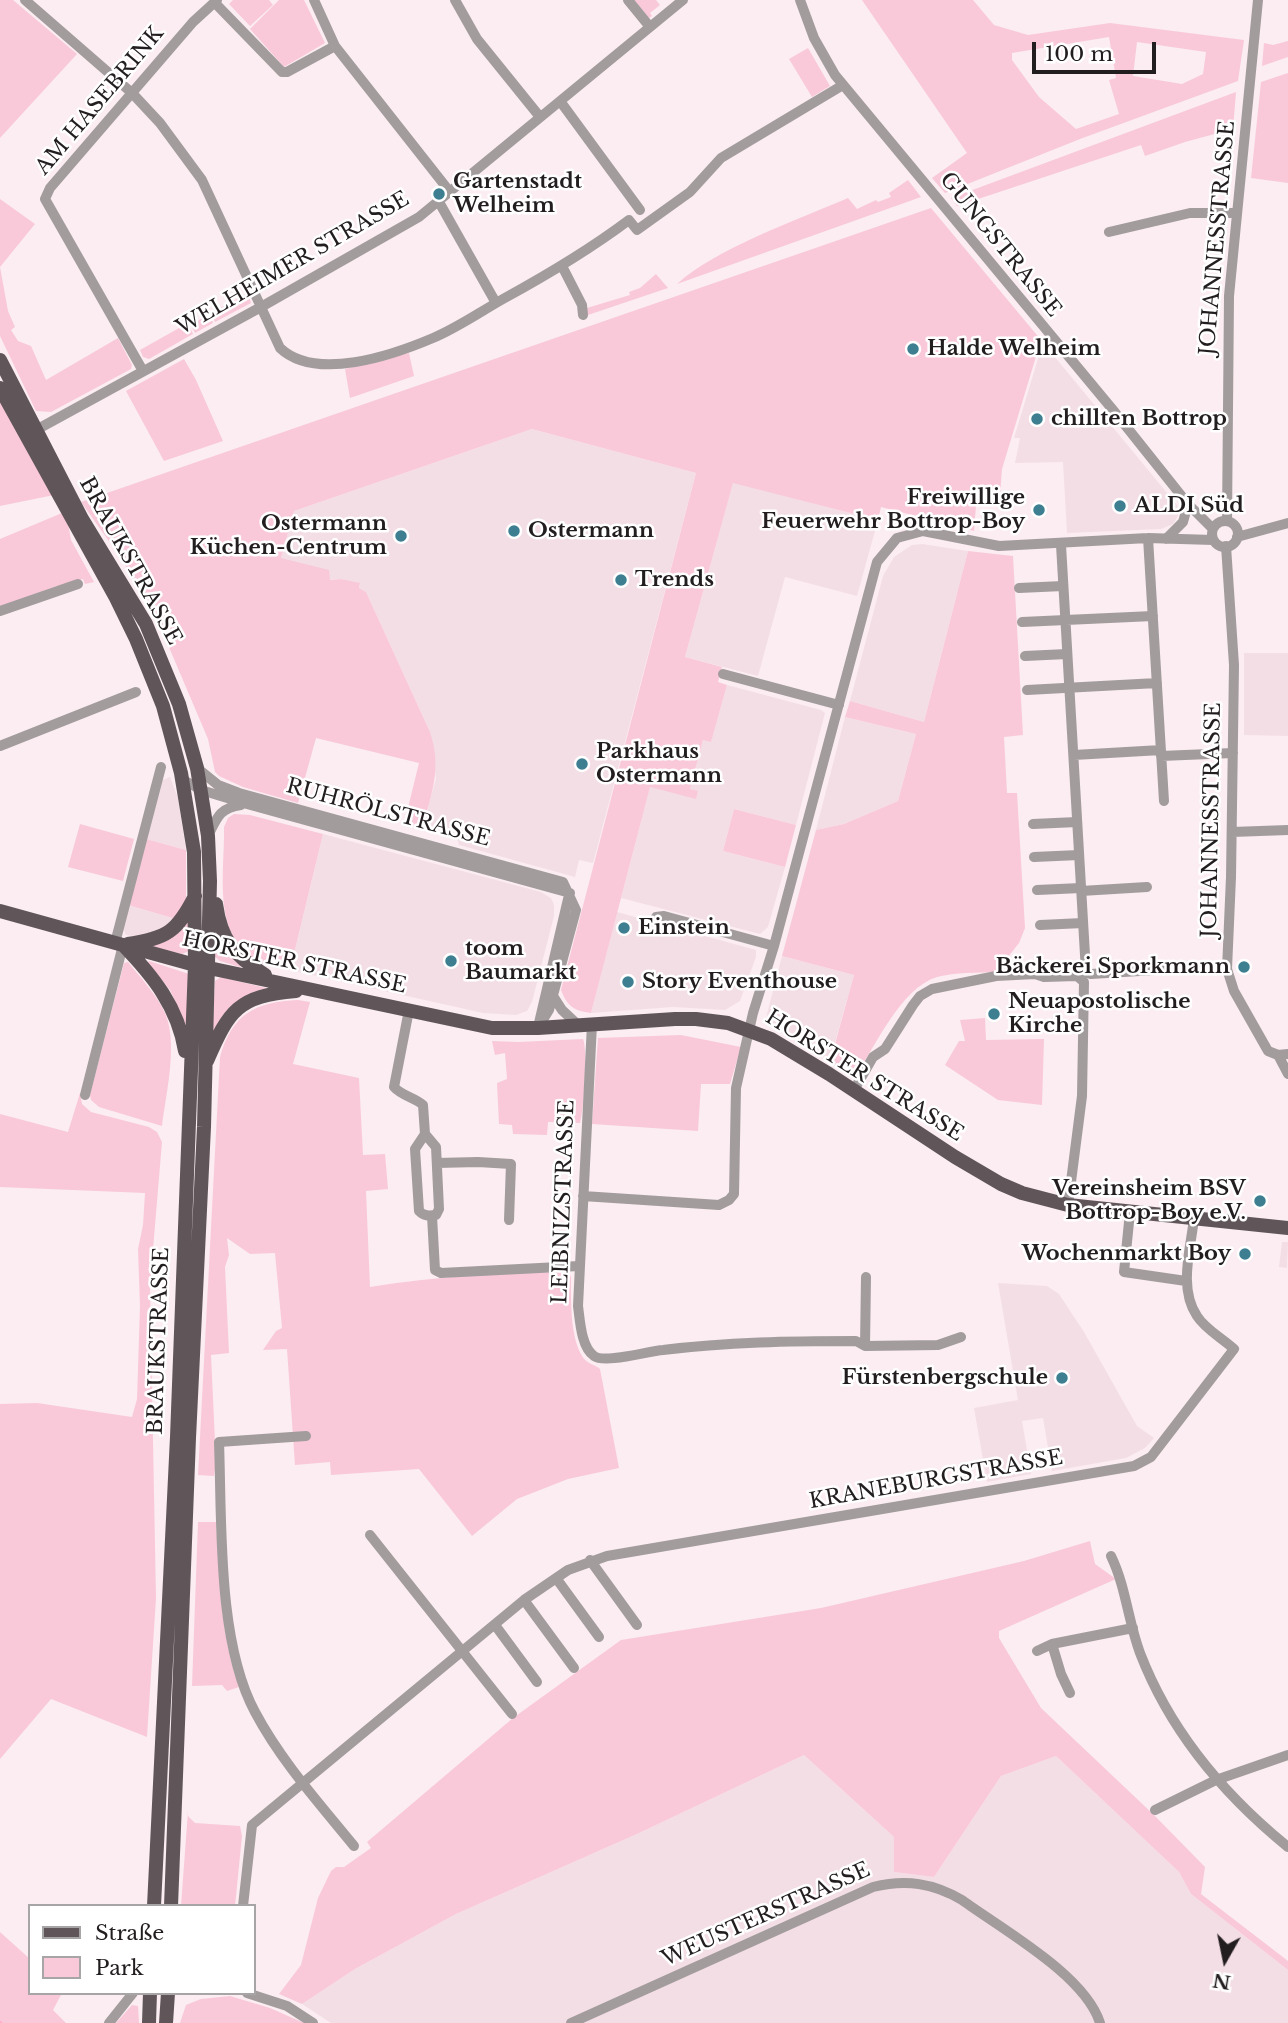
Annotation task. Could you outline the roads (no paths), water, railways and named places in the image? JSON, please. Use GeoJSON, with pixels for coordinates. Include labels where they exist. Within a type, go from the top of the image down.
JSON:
{"type":"FeatureCollection","features":[{"type":"Feature","properties":{"kind":"main road","name":"BRAUKSTRASSE"},"geometry":{"type":"LineString","coordinates":[[0,360],[82,519],[146,624],[179,704],[197,768],[208,836],[210,881],[190,1084],[170,1611],[154,1904]]}},
{"type":"Feature","properties":{"kind":"main road","name":"BRAUKSTRASSE"},"geometry":{"type":"LineString","coordinates":[[0,388],[136,639],[163,706],[182,779],[194,852],[202,966],[204,1127],[188,1438],[171,1904]]}},
{"type":"Feature","properties":{"kind":"main road"},"geometry":{"type":"LineString","coordinates":[[210,881],[223,933],[236,955],[275,982]]}},
{"type":"Feature","properties":{"kind":"main road"},"geometry":{"type":"LineString","coordinates":[[119,944],[166,935],[183,919],[196,894]]}},
{"type":"Feature","properties":{"kind":"main road","name":"HORSTER STRASSE"},"geometry":{"type":"LineString","coordinates":[[0,911],[202,966],[492,1028],[696,1019],[728,1023],[750,1029],[808,1061],[1001,1184],[1038,1198],[1068,1205],[1288,1228]]}},
{"type":"Feature","properties":{"kind":"main road"},"geometry":{"type":"LineString","coordinates":[[119,944],[153,977],[171,1006],[182,1035],[190,1084]]}},
{"type":"Feature","properties":{"kind":"main road"},"geometry":{"type":"LineString","coordinates":[[204,1069],[223,1025],[248,1002],[279,992],[316,990]]}},
{"type":"Feature","properties":{"kind":"main road"},"geometry":{"type":"LineString","coordinates":[[149,2023],[150,1995]]}},
{"type":"Feature","properties":{"kind":"main road"},"geometry":{"type":"LineString","coordinates":[[166,2023],[168,1995]]}},
{"type":"Feature","properties":{"kind":"street"},"geometry":{"type":"LineString","coordinates":[[25,0],[132,93],[160,123],[202,180],[277,342],[285,352],[304,361],[326,365],[399,351],[435,337],[562,266],[594,246],[640,210]]}},
{"type":"Feature","properties":{"kind":"street"},"geometry":{"type":"LineString","coordinates":[[314,0],[335,46],[450,192]]}},
{"type":"Feature","properties":{"kind":"street"},"geometry":{"type":"LineString","coordinates":[[455,0],[477,39],[540,117]]}},
{"type":"Feature","properties":{"kind":"street"},"geometry":{"type":"LineString","coordinates":[[628,0],[650,27]]}},
{"type":"Feature","properties":{"kind":"street"},"geometry":{"type":"LineString","coordinates":[[663,0],[671,10]]}},
{"type":"Feature","properties":{"kind":"street","name":"WELHEIMER STRASSE"},"geometry":{"type":"LineString","coordinates":[[36,430],[397,231],[439,202],[682,0]]}},
{"type":"Feature","properties":{"kind":"street","name":"GUNGSTRASSE"},"geometry":{"type":"LineString","coordinates":[[800,0],[814,38],[843,85],[1114,410],[1213,534]]}},
{"type":"Feature","properties":{"kind":"street","name":"JOHANNESSTRASSE"},"geometry":{"type":"LineString","coordinates":[[1227,521],[1229,296],[1258,0]]}},
{"type":"Feature","properties":{"kind":"street"},"geometry":{"type":"LineString","coordinates":[[216,1],[282,72],[288,72],[335,46]]}},
{"type":"Feature","properties":{"kind":"street","name":"AM HASEBRINK"},"geometry":{"type":"LineString","coordinates":[[143,371],[45,199],[50,188],[193,22],[216,1]]}},
{"type":"Feature","properties":{"kind":"street"},"geometry":{"type":"LineString","coordinates":[[629,219],[637,230],[690,192],[721,158],[843,85]]}},
{"type":"Feature","properties":{"kind":"street"},"geometry":{"type":"LineString","coordinates":[[560,102],[649,221]]}},
{"type":"Feature","properties":{"kind":"street"},"geometry":{"type":"LineString","coordinates":[[439,202],[496,303]]}},
{"type":"Feature","properties":{"kind":"street"},"geometry":{"type":"LineString","coordinates":[[1109,232],[1191,213],[1237,213]]}},
{"type":"Feature","properties":{"kind":"street"},"geometry":{"type":"LineString","coordinates":[[562,266],[582,305],[583,315]]}},
{"type":"Feature","properties":{"kind":"street"},"geometry":{"type":"LineString","coordinates":[[1166,539],[1183,522],[1188,504]]}},
{"type":"Feature","properties":{"kind":"street"},"geometry":{"type":"LineString","coordinates":[[1227,521],[1236,527],[1237,537],[1234,543],[1226,547],[1220,546],[1213,534],[1220,522],[1227,521]]}},
{"type":"Feature","properties":{"kind":"street"},"geometry":{"type":"LineString","coordinates":[[1237,537],[1288,523]]}},
{"type":"Feature","properties":{"kind":"street"},"geometry":{"type":"LineString","coordinates":[[583,1196],[714,1205],[729,1200],[734,1187],[736,1088],[752,1013],[774,946],[877,562],[897,538],[923,531],[999,546],[1061,545],[1213,534]]}},
{"type":"Feature","properties":{"kind":"street"},"geometry":{"type":"LineString","coordinates":[[1148,538],[1164,801]]}},
{"type":"Feature","properties":{"kind":"street"},"geometry":{"type":"LineString","coordinates":[[1061,545],[1085,969],[1082,1096],[1068,1205]]}},
{"type":"Feature","properties":{"kind":"street","name":"JOHANNESSTRASSE"},"geometry":{"type":"LineString","coordinates":[[1226,547],[1234,653],[1227,969],[1234,990],[1268,1051],[1283,1055],[1288,1074]]}},
{"type":"Feature","properties":{"kind":"street"},"geometry":{"type":"LineString","coordinates":[[0,611],[78,584]]}},
{"type":"Feature","properties":{"kind":"street"},"geometry":{"type":"LineString","coordinates":[[1019,588],[1063,586]]}},
{"type":"Feature","properties":{"kind":"street"},"geometry":{"type":"LineString","coordinates":[[1022,622],[1153,616]]}},
{"type":"Feature","properties":{"kind":"street"},"geometry":{"type":"LineString","coordinates":[[1025,656],[1068,654]]}},
{"type":"Feature","properties":{"kind":"street"},"geometry":{"type":"LineString","coordinates":[[723,674],[838,705]]}},
{"type":"Feature","properties":{"kind":"street"},"geometry":{"type":"LineString","coordinates":[[1027,690],[1157,684]]}},
{"type":"Feature","properties":{"kind":"street"},"geometry":{"type":"LineString","coordinates":[[0,746],[136,692]]}},
{"type":"Feature","properties":{"kind":"street"},"geometry":{"type":"LineString","coordinates":[[1074,755],[1233,753]]}},
{"type":"Feature","properties":{"kind":"street"},"geometry":{"type":"LineString","coordinates":[[85,1095],[161,767]]}},
{"type":"Feature","properties":{"kind":"street","name":"RUHRÖLSTRASSE"},"geometry":{"type":"LineString","coordinates":[[197,768],[218,785],[239,793],[554,879],[563,882],[570,893]]}},
{"type":"Feature","properties":{"kind":"street"},"geometry":{"type":"LineString","coordinates":[[182,779],[201,790],[247,804]]}},
{"type":"Feature","properties":{"kind":"street"},"geometry":{"type":"LineString","coordinates":[[208,836],[221,812],[229,806],[247,804]]}},
{"type":"Feature","properties":{"kind":"street","name":"RUHRÖLSTRASSE"},"geometry":{"type":"LineString","coordinates":[[247,804],[570,893]]}},
{"type":"Feature","properties":{"kind":"street"},"geometry":{"type":"LineString","coordinates":[[1033,824],[1077,822]]}},
{"type":"Feature","properties":{"kind":"street"},"geometry":{"type":"LineString","coordinates":[[1232,832],[1288,830]]}},
{"type":"Feature","properties":{"kind":"street"},"geometry":{"type":"LineString","coordinates":[[1034,857],[1079,855]]}},
{"type":"Feature","properties":{"kind":"street"},"geometry":{"type":"LineString","coordinates":[[1037,890],[1147,887]]}},
{"type":"Feature","properties":{"kind":"street"},"geometry":{"type":"LineString","coordinates":[[538,1028],[549,1010],[576,910],[570,893]]}},
{"type":"Feature","properties":{"kind":"street"},"geometry":{"type":"LineString","coordinates":[[538,1028],[570,893]]}},
{"type":"Feature","properties":{"kind":"street"},"geometry":{"type":"LineString","coordinates":[[656,917],[664,916],[774,946]]}},
{"type":"Feature","properties":{"kind":"street"},"geometry":{"type":"LineString","coordinates":[[1040,925],[1083,923]]}},
{"type":"Feature","properties":{"kind":"street"},"geometry":{"type":"LineString","coordinates":[[854,1090],[873,1057],[885,1049],[913,1005],[920,996],[932,989],[996,976],[1035,974],[1044,977],[1227,969]]}},
{"type":"Feature","properties":{"kind":"street"},"geometry":{"type":"LineString","coordinates":[[553,996],[562,1010],[585,1025]]}},
{"type":"Feature","properties":{"kind":"street"},"geometry":{"type":"LineString","coordinates":[[409,1010],[394,1087],[398,1092],[423,1105],[425,1134],[436,1147],[439,1209],[436,1215],[432,1216],[419,1211],[415,1149],[425,1134]]}},
{"type":"Feature","properties":{"kind":"street","name":"LEIBNIZSTRASSE"},"geometry":{"type":"LineString","coordinates":[[585,1025],[583,1196],[578,1306],[587,1347],[594,1356],[604,1359],[662,1350],[761,1341],[856,1342],[865,1346],[938,1345],[961,1337]]}},
{"type":"Feature","properties":{"kind":"street"},"geometry":{"type":"LineString","coordinates":[[437,1164],[511,1164],[509,1220]]}},
{"type":"Feature","properties":{"kind":"street"},"geometry":{"type":"LineString","coordinates":[[1130,1212],[1124,1272],[1186,1280],[1194,1217]]}},
{"type":"Feature","properties":{"kind":"street"},"geometry":{"type":"LineString","coordinates":[[432,1216],[435,1270],[441,1273],[579,1266]]}},
{"type":"Feature","properties":{"kind":"street"},"geometry":{"type":"LineString","coordinates":[[865,1346],[866,1277]]}},
{"type":"Feature","properties":{"kind":"street","name":"KRANEBURGSTRASSE"},"geometry":{"type":"LineString","coordinates":[[243,1904],[252,1825],[524,1600],[556,1578],[590,1560],[1133,1466],[1151,1457],[1234,1349],[1195,1314],[1188,1296],[1186,1280]]}},
{"type":"Feature","properties":{"kind":"street"},"geometry":{"type":"LineString","coordinates":[[306,1436],[219,1443],[228,1616],[238,1671],[254,1710],[302,1783],[354,1846]]}},
{"type":"Feature","properties":{"kind":"street"},"geometry":{"type":"LineString","coordinates":[[370,1535],[512,1714]]}},
{"type":"Feature","properties":{"kind":"street"},"geometry":{"type":"LineString","coordinates":[[1111,1556],[1121,1577],[1140,1653],[1155,1686],[1192,1749],[1216,1780],[1258,1822],[1288,1847]]}},
{"type":"Feature","properties":{"kind":"street"},"geometry":{"type":"LineString","coordinates":[[590,1560],[638,1625]]}},
{"type":"Feature","properties":{"kind":"street"},"geometry":{"type":"LineString","coordinates":[[556,1578],[599,1637]]}},
{"type":"Feature","properties":{"kind":"street"},"geometry":{"type":"LineString","coordinates":[[524,1600],[574,1668]]}},
{"type":"Feature","properties":{"kind":"street"},"geometry":{"type":"LineString","coordinates":[[495,1625],[537,1682]]}},
{"type":"Feature","properties":{"kind":"street"},"geometry":{"type":"LineString","coordinates":[[1037,1651],[1052,1644],[1133,1628]]}},
{"type":"Feature","properties":{"kind":"street"},"geometry":{"type":"LineString","coordinates":[[1052,1644],[1070,1693]]}},
{"type":"Feature","properties":{"kind":"street"},"geometry":{"type":"LineString","coordinates":[[1155,1810],[1216,1780],[1288,1755]]}},
{"type":"Feature","properties":{"kind":"street","name":"WEUSTERSTRASSE"},"geometry":{"type":"LineString","coordinates":[[571,2023],[873,1887],[911,1882],[947,1891],[962,1900],[1072,1979],[1090,2001],[1100,2023]]}},
{"type":"Feature","properties":{"kind":"street"},"geometry":{"type":"LineString","coordinates":[[109,2023],[131,1995]]}},
{"type":"Feature","properties":{"kind":"street"},"geometry":{"type":"LineString","coordinates":[[253,1995],[287,2006],[313,2023]]}},
{"type":"Feature","properties":{"kind":"place","name":"Gartenstadt Welheim"},"geometry":{"type":"Point","coordinates":[439,194]}},
{"type":"Feature","properties":{"kind":"place","name":"Halde Welheim"},"geometry":{"type":"Point","coordinates":[913,349]}},
{"type":"Feature","properties":{"kind":"place","name":"chillten Bottrop"},"geometry":{"type":"Point","coordinates":[1037,419]}},
{"type":"Feature","properties":{"kind":"place","name":"ALDI Süd"},"geometry":{"type":"Point","coordinates":[1120,506]}},
{"type":"Feature","properties":{"kind":"place","name":"Freiwillige Feuerwehr Bottrop-Boy"},"geometry":{"type":"Point","coordinates":[1039,510]}},
{"type":"Feature","properties":{"kind":"place","name":"Ostermann"},"geometry":{"type":"Point","coordinates":[514,531]}},
{"type":"Feature","properties":{"kind":"place","name":"Ostermann Küchen-Centrum"},"geometry":{"type":"Point","coordinates":[401,536]}},
{"type":"Feature","properties":{"kind":"place","name":"Trends"},"geometry":{"type":"Point","coordinates":[621,580]}},
{"type":"Feature","properties":{"kind":"place","name":"Parkhaus Ostermann"},"geometry":{"type":"Point","coordinates":[582,764]}},
{"type":"Feature","properties":{"kind":"place","name":"Einstein"},"geometry":{"type":"Point","coordinates":[624,928]}},
{"type":"Feature","properties":{"kind":"place","name":"toom Baumarkt"},"geometry":{"type":"Point","coordinates":[451,961]}},
{"type":"Feature","properties":{"kind":"place","name":"Bäckerei Sporkmann"},"geometry":{"type":"Point","coordinates":[1244,967]}},
{"type":"Feature","properties":{"kind":"place","name":"Story Eventhouse"},"geometry":{"type":"Point","coordinates":[628,982]}},
{"type":"Feature","properties":{"kind":"place","name":"Neuapostolische Kirche"},"geometry":{"type":"Point","coordinates":[994,1014]}},
{"type":"Feature","properties":{"kind":"place","name":"Vereinsheim BSV Bottrop-Boy e.V."},"geometry":{"type":"Point","coordinates":[1260,1201]}},
{"type":"Feature","properties":{"kind":"place","name":"Wochenmarkt Boy"},"geometry":{"type":"Point","coordinates":[1245,1254]}},
{"type":"Feature","properties":{"kind":"place","name":"Fürstenbergschule"},"geometry":{"type":"Point","coordinates":[1062,1378]}}]}
